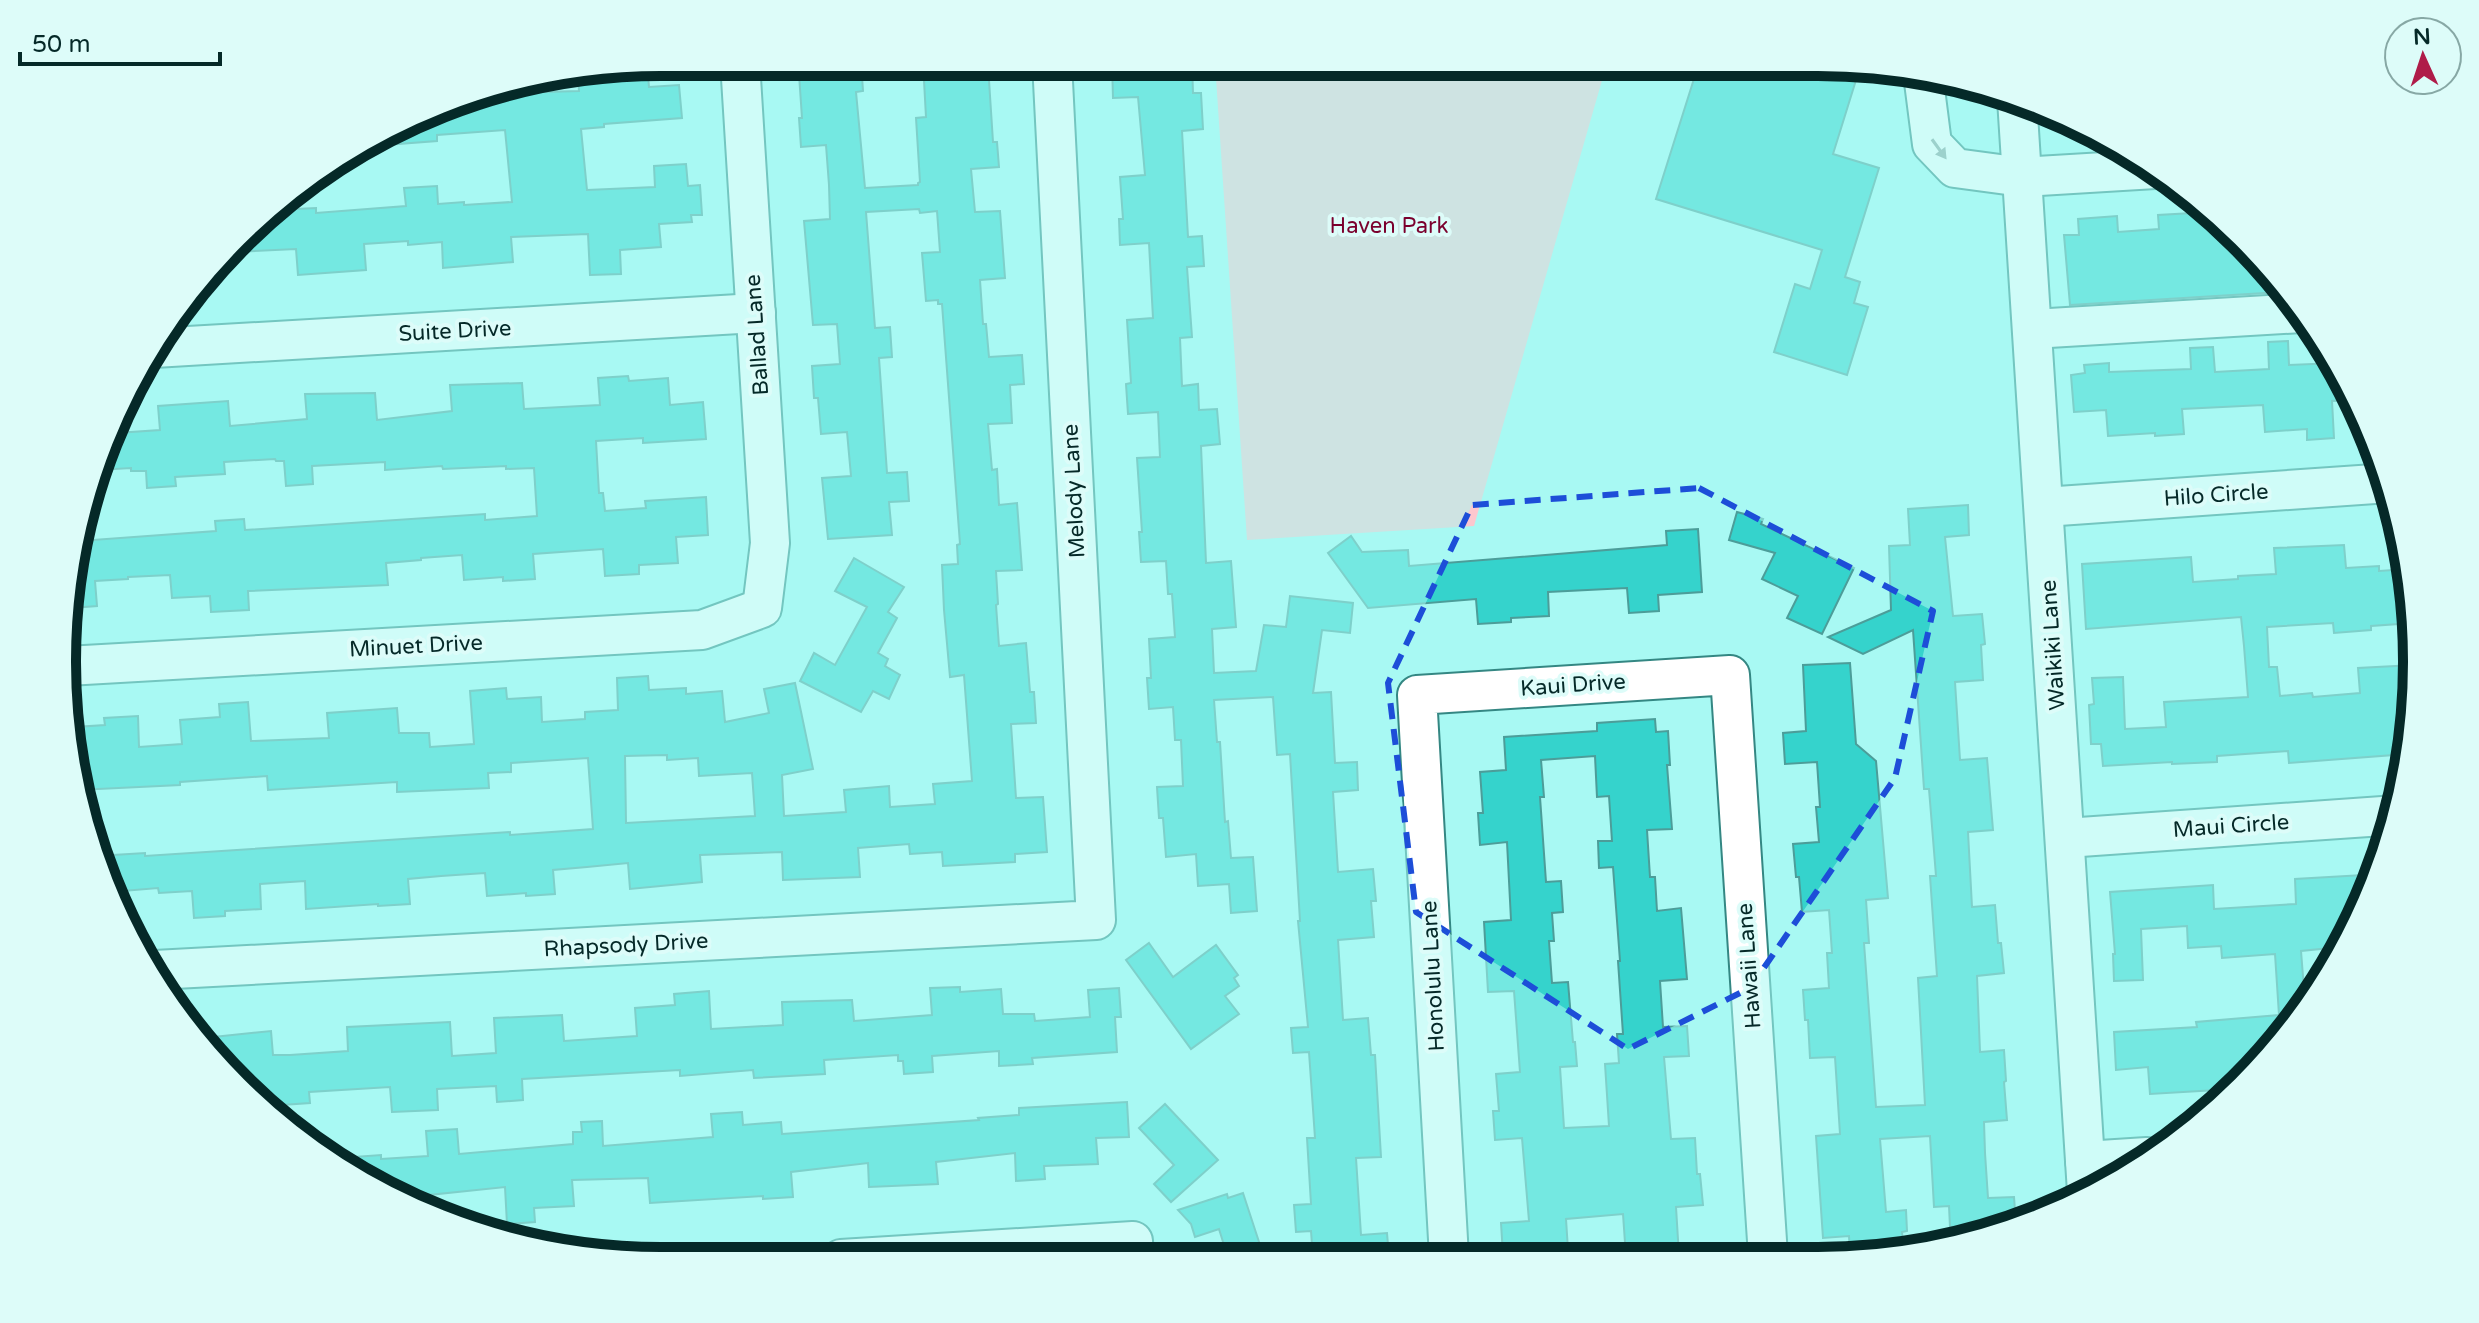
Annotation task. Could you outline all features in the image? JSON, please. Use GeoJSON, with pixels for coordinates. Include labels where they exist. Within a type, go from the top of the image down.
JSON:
{"type":"FeatureCollection","features":[{"type":"Feature","properties":{"kind":"street","name":"Ballad Lane"},"geometry":{"type":"LineString","coordinates":[[741,76],[770,543],[762,608]]}},
{"type":"Feature","properties":{"kind":"street","name":"Melody Lane"},"geometry":{"type":"LineString","coordinates":[[1053,76],[1096,920]]}},
{"type":"Feature","properties":{"kind":"street"},"geometry":{"type":"LineString","coordinates":[[1925,86],[1932,144],[1955,168],[2022,177],[2135,170]]}},
{"type":"Feature","properties":{"kind":"street","name":"Waikiki Lane"},"geometry":{"type":"LineString","coordinates":[[2018,112],[2086,1176]]}},
{"type":"Feature","properties":{"kind":"street","name":"Suite Drive"},"geometry":{"type":"LineString","coordinates":[[168,347],[756,313]]}},
{"type":"Feature","properties":{"kind":"street"},"geometry":{"type":"LineString","coordinates":[[2032,329],[2288,314]]}},
{"type":"Feature","properties":{"kind":"street","name":"Hilo Circle"},"geometry":{"type":"LineString","coordinates":[[2044,507],[2375,484]]}},
{"type":"Feature","properties":{"kind":"street","name":"Minuet Drive"},"geometry":{"type":"LineString","coordinates":[[76,665],[702,630],[762,608]]}},
{"type":"Feature","properties":{"kind":"street","name":"Kaui Drive"},"geometry":{"type":"LineString","coordinates":[[1417,695],[1730,675]]}},
{"type":"Feature","properties":{"kind":"street","name":"Hawaii Lane"},"geometry":{"type":"LineString","coordinates":[[1730,675],[1767,1247]]}},
{"type":"Feature","properties":{"kind":"street","name":"Honolulu Lane"},"geometry":{"type":"LineString","coordinates":[[1417,695],[1448,1247]]}},
{"type":"Feature","properties":{"kind":"street","name":"Maui Circle"},"geometry":{"type":"LineString","coordinates":[[2066,838],[2382,816]]}},
{"type":"Feature","properties":{"kind":"street","name":"Rhapsody Drive"},"geometry":{"type":"LineString","coordinates":[[164,970],[1096,920]]}},
{"type":"Feature","properties":{"kind":"street"},"geometry":{"type":"LineString","coordinates":[[2086,1176],[2111,1168]]}},
{"type":"Feature","properties":{"kind":"highlighted area"},"geometry":{"type":"Polygon","coordinates":[[[1699,488],[1933,611],[1895,778],[1750,988],[1628,1049],[1416,912],[1388,683],[1472,505],[1699,488]]]}},
{"type":"Feature","properties":{"kind":"green space","name":"Haven Park"},"geometry":{"type":"Polygon","coordinates":[[[1216,76],[1603,76],[1474,526],[1247,540],[1216,76]]]}},
{"type":"Feature","properties":{"kind":"building"},"geometry":{"type":"Polygon","coordinates":[[[648,76],[649,87],[679,85],[682,118],[604,124],[604,127],[581,129],[587,190],[655,187],[654,166],[686,164],[688,186],[700,185],[702,215],[691,215],[692,222],[659,224],[661,247],[620,250],[621,274],[590,275],[588,234],[511,237],[513,262],[443,268],[442,242],[364,244],[366,270],[298,275],[296,249],[243,252],[290,209],[316,208],[316,213],[406,206],[404,188],[437,186],[438,204],[512,202],[505,130],[437,135],[437,141],[386,145],[437,121],[510,96],[525,92],[579,91],[578,82],[623,77],[648,76]]]}},
{"type":"Feature","properties":{"kind":"building"},"geometry":{"type":"Polygon","coordinates":[[[799,76],[862,76],[863,91],[856,92],[865,188],[918,185],[916,118],[926,117],[924,76],[989,76],[993,142],[997,142],[999,167],[971,169],[975,212],[1000,211],[1005,278],[980,280],[983,324],[986,324],[989,357],[1022,355],[1024,384],[1010,385],[1012,423],[988,424],[992,470],[997,469],[999,505],[1017,503],[1022,570],[996,571],[999,646],[1026,643],[1036,723],[1011,724],[1016,798],[1043,797],[1047,852],[1015,854],[1015,862],[943,866],[942,852],[910,854],[909,844],[858,848],[860,877],[783,880],[782,852],[700,855],[702,882],[630,889],[628,863],[553,870],[555,894],[487,896],[485,873],[408,879],[410,904],[306,909],[305,881],[260,884],[261,909],[225,911],[225,916],[194,918],[192,891],[159,893],[158,888],[123,891],[109,855],[145,853],[145,856],[593,829],[588,758],[511,763],[511,772],[488,773],[489,788],[397,792],[397,782],[268,790],[267,776],[90,789],[80,727],[105,725],[104,718],[138,716],[139,747],[182,744],[180,720],[220,717],[219,704],[248,702],[251,741],[329,738],[327,713],[397,708],[399,733],[429,733],[430,747],[474,744],[470,691],[506,688],[507,699],[541,697],[542,722],[585,719],[585,712],[618,710],[617,678],[648,676],[649,690],[686,688],[686,694],[722,691],[725,722],[769,713],[764,689],[795,683],[813,769],[782,775],[784,816],[846,812],[844,790],[889,786],[890,807],[935,804],[933,784],[972,781],[964,675],[950,677],[944,610],[942,565],[958,564],[957,545],[960,544],[942,304],[938,304],[938,300],[926,301],[922,253],[940,252],[937,211],[866,212],[875,328],[890,327],[892,357],[879,358],[887,473],[907,472],[909,501],[889,502],[892,535],[828,539],[822,478],[851,476],[847,432],[821,434],[818,398],[814,398],[812,366],[840,364],[837,324],[813,325],[804,221],[830,219],[829,185],[826,145],[801,147],[799,118],[802,118],[799,76]],[[667,755],[625,756],[626,823],[755,816],[752,773],[699,776],[698,758],[667,760],[667,755]]]}},
{"type":"Feature","properties":{"kind":"building"},"geometry":{"type":"Polygon","coordinates":[[[1112,76],[1192,76],[1193,93],[1201,93],[1203,129],[1182,131],[1188,237],[1202,236],[1204,266],[1187,267],[1192,337],[1180,338],[1182,386],[1198,384],[1199,410],[1217,409],[1220,444],[1201,446],[1206,563],[1231,561],[1236,627],[1212,629],[1214,673],[1256,671],[1264,625],[1286,627],[1290,596],[1353,603],[1350,633],[1322,630],[1313,693],[1331,692],[1335,763],[1357,762],[1358,790],[1333,792],[1338,872],[1373,869],[1376,901],[1371,901],[1374,937],[1338,940],[1343,1020],[1368,1018],[1371,1055],[1375,1055],[1381,1157],[1356,1158],[1361,1235],[1387,1233],[1388,1247],[1312,1247],[1311,1231],[1296,1232],[1294,1205],[1311,1204],[1307,1138],[1315,1138],[1309,1052],[1293,1053],[1291,1028],[1308,1027],[1298,921],[1290,754],[1277,755],[1273,697],[1214,700],[1231,858],[1253,857],[1257,911],[1231,913],[1229,884],[1198,886],[1196,854],[1166,857],[1157,787],[1183,786],[1181,740],[1175,740],[1173,707],[1149,709],[1147,678],[1151,678],[1149,639],[1175,637],[1172,594],[1168,594],[1166,561],[1141,562],[1137,458],[1160,457],[1158,412],[1128,414],[1126,384],[1131,383],[1127,320],[1153,318],[1149,243],[1120,245],[1119,219],[1123,219],[1120,177],[1145,175],[1138,97],[1113,98],[1112,76]]]}},
{"type":"Feature","properties":{"kind":"building"},"geometry":{"type":"Polygon","coordinates":[[[1695,76],[1857,77],[1833,154],[1879,168],[1845,277],[1860,282],[1854,303],[1868,307],[1847,375],[1774,352],[1795,284],[1810,289],[1822,250],[1656,199],[1695,76]]]}},
{"type":"Feature","properties":{"kind":"building"},"geometry":{"type":"Polygon","coordinates":[[[2194,213],[2232,247],[2272,293],[2070,305],[2064,235],[2079,235],[2078,219],[2117,216],[2118,232],[2159,229],[2158,215],[2194,213]]]}},
{"type":"Feature","properties":{"kind":"building"},"geometry":{"type":"Polygon","coordinates":[[[2288,341],[2289,365],[2322,364],[2342,401],[2332,401],[2334,438],[2307,440],[2307,429],[2265,432],[2263,405],[2182,409],[2184,434],[2155,436],[2155,433],[2108,436],[2106,410],[2074,412],[2071,375],[2085,373],[2084,365],[2109,363],[2109,372],[2191,369],[2190,348],[2213,347],[2215,372],[2269,369],[2268,342],[2288,341]]]}},
{"type":"Feature","properties":{"kind":"building"},"geometry":{"type":"Polygon","coordinates":[[[628,376],[629,381],[668,378],[670,405],[703,402],[706,439],[643,443],[643,438],[596,441],[599,493],[603,493],[605,511],[646,508],[645,501],[706,497],[708,535],[676,537],[678,563],[639,565],[639,574],[605,576],[603,549],[533,554],[535,579],[503,581],[503,577],[464,580],[462,555],[421,558],[386,563],[388,585],[248,591],[249,610],[211,612],[210,596],[172,598],[170,575],[128,577],[95,581],[97,606],[79,607],[91,530],[93,540],[216,531],[215,521],[244,519],[245,530],[485,514],[485,520],[537,516],[534,468],[443,469],[442,466],[385,470],[385,462],[312,466],[313,484],[286,486],[284,461],[275,459],[224,462],[225,474],[175,477],[176,486],[147,488],[146,471],[108,469],[123,433],[160,430],[158,406],[228,401],[230,426],[307,419],[305,394],[375,393],[377,420],[452,411],[450,385],[522,383],[524,409],[600,405],[598,378],[628,376]]]}},
{"type":"Feature","properties":{"kind":"building"},"geometry":{"type":"Polygon","coordinates":[[[1968,505],[1969,535],[1945,537],[1953,616],[1982,614],[1985,644],[1981,645],[1983,680],[1955,682],[1960,760],[1987,758],[1993,830],[1968,832],[1972,907],[1995,905],[2004,973],[1977,976],[1980,1052],[2004,1050],[2006,1081],[2007,1120],[1984,1122],[1985,1153],[1988,1198],[2014,1197],[2015,1212],[1974,1226],[1950,1227],[1949,1206],[1934,1207],[1930,1136],[1880,1139],[1886,1212],[1906,1210],[1907,1231],[1902,1232],[1903,1241],[1850,1246],[1849,1236],[1823,1238],[1816,1136],[1840,1134],[1835,1057],[1810,1058],[1803,990],[1829,988],[1827,953],[1832,953],[1829,910],[1802,912],[1793,844],[1819,842],[1817,762],[1785,764],[1783,733],[1806,731],[1803,665],[1850,663],[1856,744],[1876,761],[1888,898],[1866,900],[1869,943],[1864,943],[1876,1107],[1925,1105],[1918,978],[1937,976],[1930,876],[1936,876],[1929,789],[1924,789],[1913,630],[1863,654],[1828,637],[1891,610],[1889,546],[1910,545],[1908,509],[1968,505]]]}},
{"type":"Feature","properties":{"kind":"building"},"geometry":{"type":"Polygon","coordinates":[[[1737,512],[1763,519],[1761,524],[1854,568],[1822,634],[1787,618],[1798,596],[1762,579],[1775,553],[1729,540],[1737,512]]]}},
{"type":"Feature","properties":{"kind":"building"},"geometry":{"type":"Polygon","coordinates":[[[1698,529],[1702,592],[1658,595],[1659,611],[1629,613],[1627,588],[1548,592],[1549,616],[1511,618],[1511,622],[1478,624],[1476,599],[1368,608],[1328,553],[1351,536],[1362,552],[1408,550],[1409,566],[1667,545],[1666,531],[1698,529]]]}},
{"type":"Feature","properties":{"kind":"building"},"geometry":{"type":"Polygon","coordinates":[[[2344,545],[2346,568],[2379,566],[2379,571],[2396,570],[2402,624],[2334,633],[2333,623],[2267,627],[2269,667],[2277,667],[2280,696],[2360,693],[2358,668],[2403,666],[2395,755],[2289,763],[2288,751],[2217,756],[2217,762],[2103,766],[2101,744],[2091,744],[2089,705],[2094,704],[2092,678],[2123,677],[2125,729],[2166,727],[2164,702],[2248,697],[2241,617],[2086,629],[2082,564],[2191,557],[2193,582],[2238,579],[2238,576],[2276,574],[2274,548],[2344,545]]]}},
{"type":"Feature","properties":{"kind":"building"},"geometry":{"type":"Polygon","coordinates":[[[854,558],[904,587],[888,612],[897,618],[878,653],[888,659],[885,666],[900,675],[889,699],[873,691],[861,712],[800,681],[814,653],[835,665],[867,607],[835,591],[854,558]]]}},
{"type":"Feature","properties":{"kind":"building"},"geometry":{"type":"Polygon","coordinates":[[[1655,719],[1656,732],[1668,731],[1672,829],[1647,830],[1650,877],[1655,877],[1657,911],[1681,908],[1687,979],[1660,981],[1663,1027],[1687,1026],[1689,1056],[1664,1057],[1671,1139],[1695,1138],[1703,1205],[1676,1207],[1678,1247],[1625,1247],[1623,1214],[1566,1219],[1568,1247],[1502,1247],[1501,1223],[1529,1221],[1522,1138],[1495,1140],[1493,1111],[1499,1111],[1496,1074],[1520,1072],[1514,991],[1488,992],[1484,922],[1511,920],[1507,842],[1480,845],[1478,813],[1483,813],[1480,772],[1506,770],[1504,737],[1597,731],[1597,723],[1655,719]],[[1595,756],[1541,760],[1544,797],[1540,797],[1546,882],[1561,881],[1563,912],[1552,913],[1554,941],[1549,941],[1552,983],[1568,982],[1577,1066],[1560,1067],[1564,1128],[1609,1126],[1605,1064],[1619,1063],[1617,1034],[1623,1034],[1613,867],[1599,868],[1598,841],[1612,841],[1609,796],[1597,797],[1595,756]]]}},
{"type":"Feature","properties":{"kind":"building"},"geometry":{"type":"Polygon","coordinates":[[[2362,875],[2343,920],[2333,940],[2329,940],[2328,948],[2301,951],[2304,987],[2258,1048],[2232,1076],[2217,1090],[2150,1094],[2148,1067],[2116,1070],[2114,1032],[2197,1027],[2196,1022],[2279,1015],[2275,954],[2222,958],[2221,946],[2188,948],[2187,926],[2141,929],[2143,980],[2114,981],[2110,892],[2213,885],[2214,909],[2296,904],[2295,879],[2362,875]]]}},
{"type":"Feature","properties":{"kind":"building"},"geometry":{"type":"Polygon","coordinates":[[[1149,943],[1173,977],[1216,945],[1238,975],[1234,978],[1239,986],[1225,996],[1239,1014],[1191,1049],[1126,960],[1149,943]]]}},
{"type":"Feature","properties":{"kind":"building"},"geometry":{"type":"Polygon","coordinates":[[[960,987],[960,992],[1001,989],[1003,1014],[1034,1014],[1035,1021],[1090,1017],[1088,990],[1119,988],[1121,1017],[1115,1017],[1117,1052],[1032,1058],[1033,1064],[999,1066],[999,1051],[932,1056],[933,1072],[904,1074],[903,1061],[898,1061],[898,1055],[824,1060],[825,1074],[754,1078],[753,1070],[680,1076],[680,1070],[522,1079],[523,1100],[497,1102],[496,1086],[437,1089],[438,1110],[392,1112],[390,1087],[309,1092],[310,1103],[279,1105],[247,1076],[212,1037],[271,1031],[273,1055],[290,1055],[348,1051],[347,1027],[450,1022],[452,1056],[496,1053],[494,1018],[562,1015],[564,1041],[637,1036],[635,1008],[675,1005],[674,994],[709,991],[711,1029],[783,1025],[782,1002],[852,1000],[854,1021],[932,1015],[930,988],[960,987]]]}},
{"type":"Feature","properties":{"kind":"building"},"geometry":{"type":"Polygon","coordinates":[[[1127,1102],[1129,1137],[1096,1138],[1098,1164],[1044,1166],[1045,1179],[1016,1181],[1015,1153],[936,1162],[938,1184],[869,1187],[868,1163],[791,1172],[793,1197],[763,1199],[763,1196],[650,1203],[648,1178],[572,1180],[574,1206],[534,1208],[535,1222],[507,1224],[505,1187],[429,1195],[429,1199],[350,1157],[428,1156],[426,1131],[457,1129],[459,1154],[573,1144],[573,1132],[582,1132],[581,1122],[602,1121],[603,1146],[713,1137],[711,1114],[742,1112],[743,1125],[781,1122],[782,1134],[979,1120],[1019,1115],[1019,1108],[1127,1102]]]}},
{"type":"Feature","properties":{"kind":"building"},"geometry":{"type":"Polygon","coordinates":[[[1165,1104],[1218,1160],[1171,1202],[1154,1184],[1174,1165],[1139,1128],[1165,1104]]]}},
{"type":"Feature","properties":{"kind":"building"},"geometry":{"type":"Polygon","coordinates":[[[1243,1193],[1261,1247],[1225,1247],[1219,1229],[1195,1237],[1191,1224],[1178,1210],[1227,1194],[1228,1198],[1243,1193]]]}}]}
